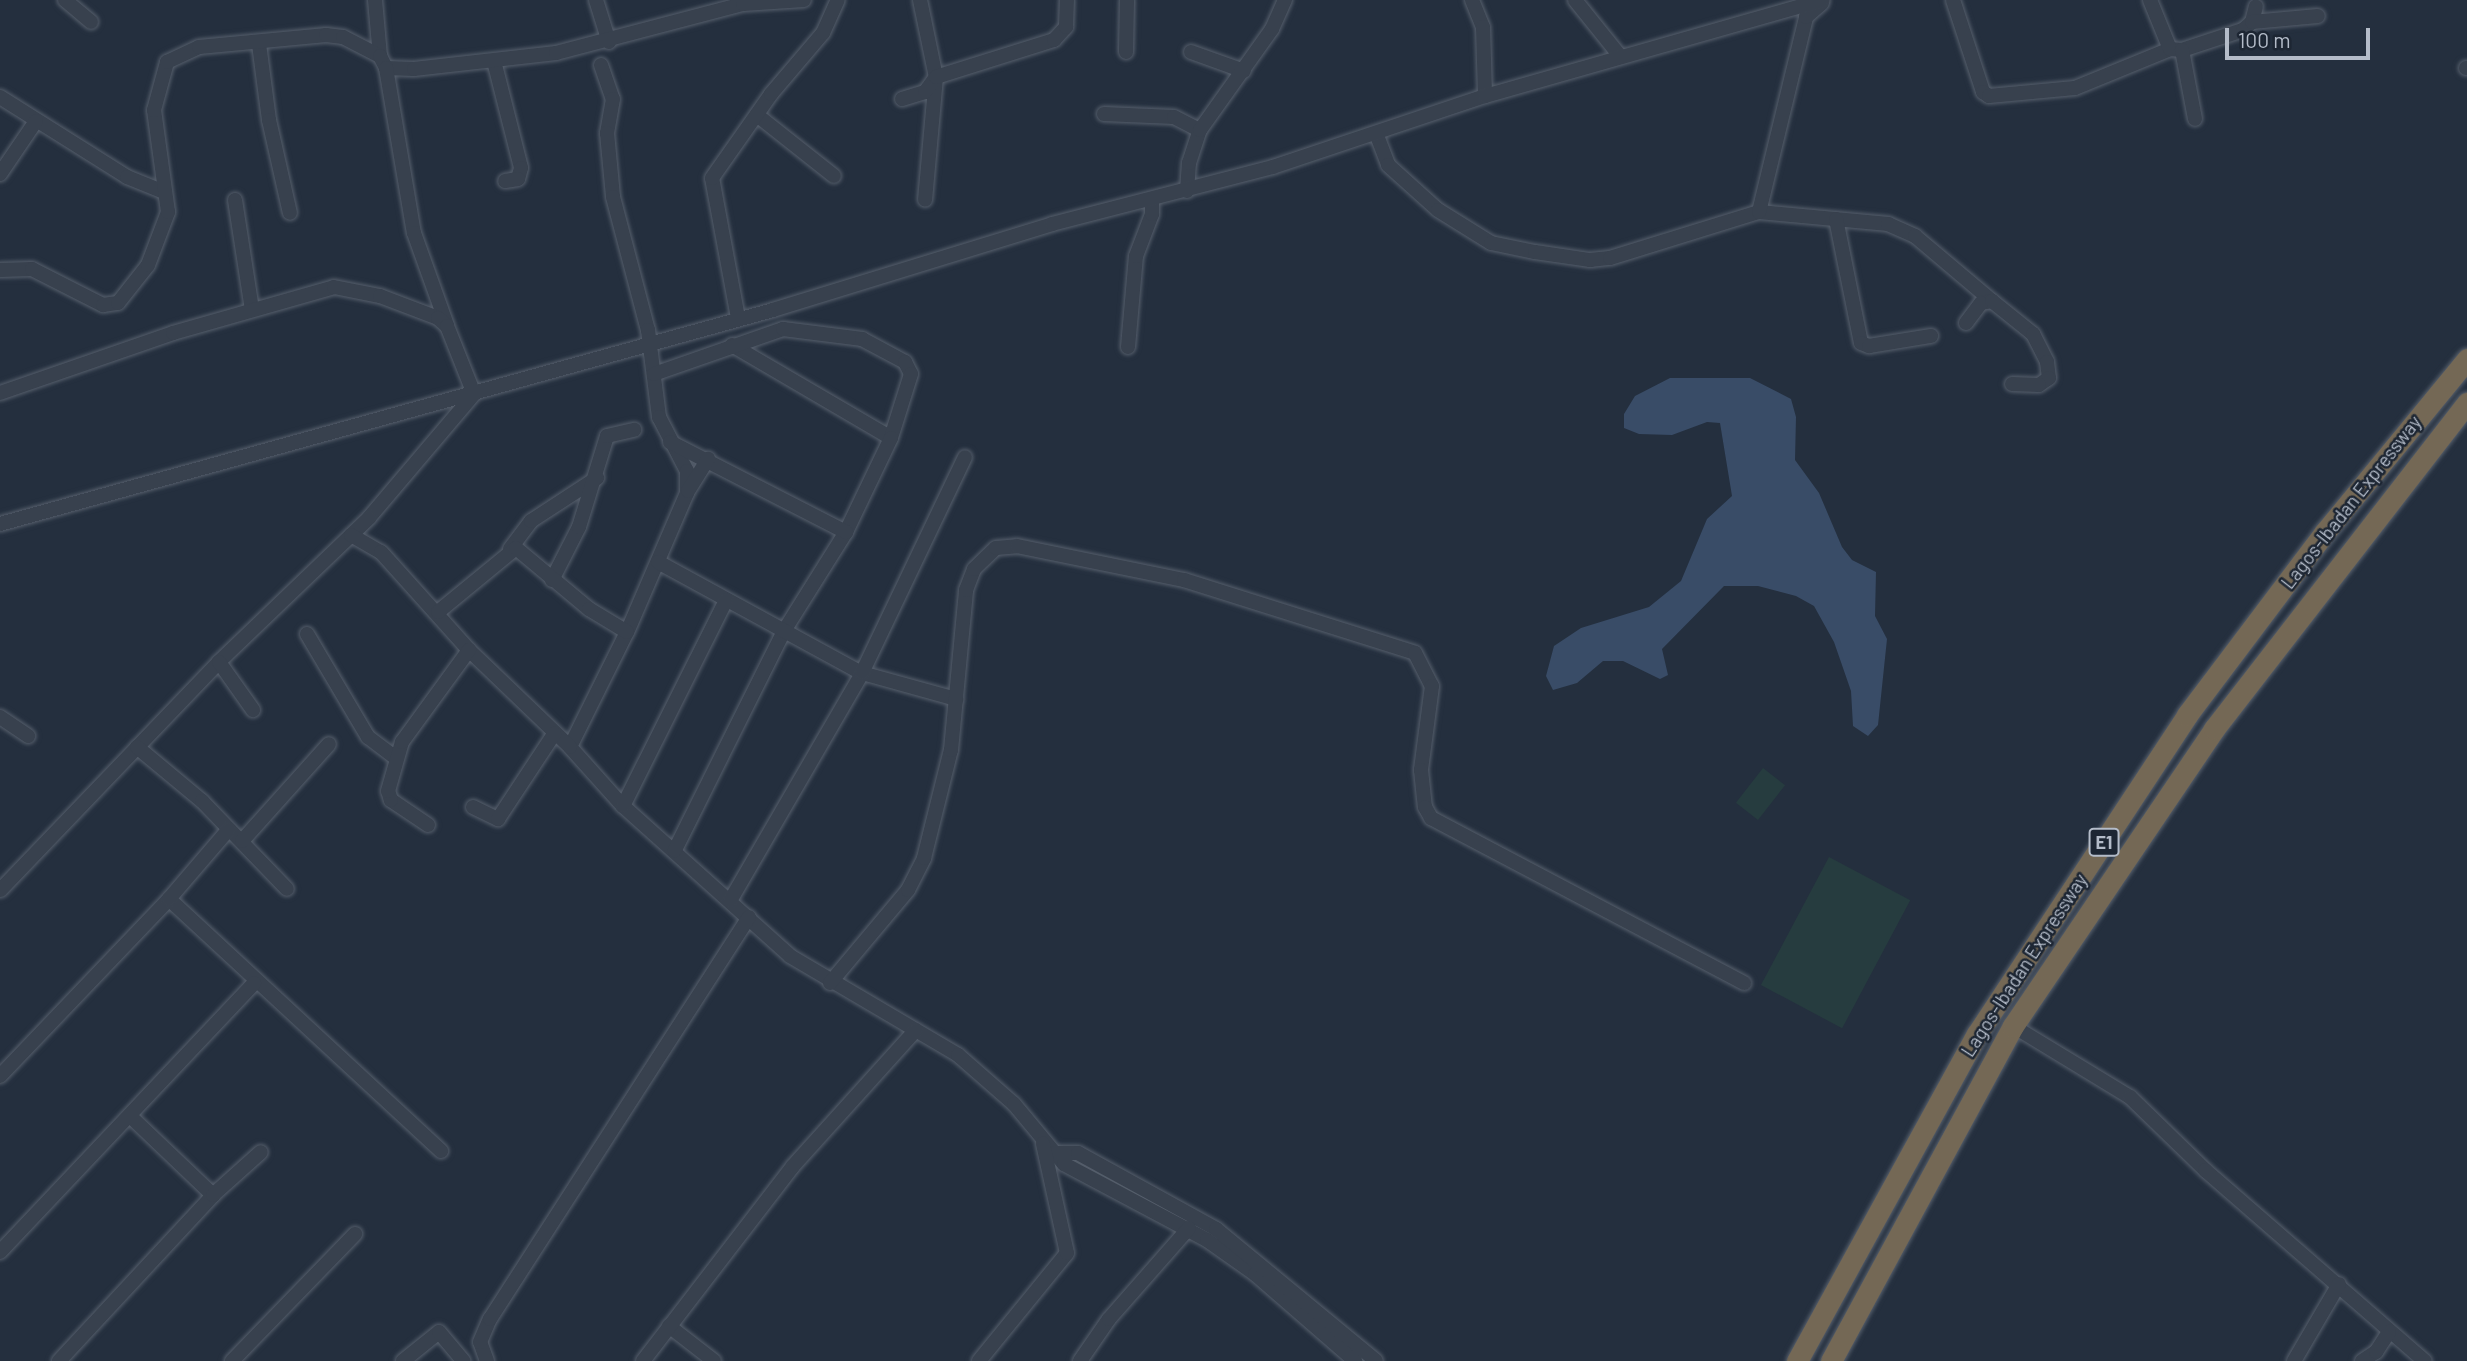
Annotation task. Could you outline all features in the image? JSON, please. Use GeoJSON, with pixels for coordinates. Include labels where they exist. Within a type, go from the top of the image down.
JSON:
{"type":"FeatureCollection","features":[{"type":"Feature","properties":{"kind":"highway","name":"Lagos-Ibadan Expressway"},"geometry":{"type":"LineString","coordinates":[[1797,1361],[1978,1034],[2188,715],[2325,532],[2467,359]]}},
{"type":"Feature","properties":{"kind":"highway","name":"Lagos-Ibadan Expressway"},"geometry":{"type":"LineString","coordinates":[[1831,1361],[2013,1026],[2214,729],[2467,402]]}},
{"type":"Feature","properties":{"kind":"street"},"geometry":{"type":"LineString","coordinates":[[65,0],[91,22]]}},
{"type":"Feature","properties":{"kind":"street"},"geometry":{"type":"LineString","coordinates":[[375,0],[383,62],[414,233],[474,394]]}},
{"type":"Feature","properties":{"kind":"street"},"geometry":{"type":"LineString","coordinates":[[596,0],[609,42]]}},
{"type":"Feature","properties":{"kind":"street"},"geometry":{"type":"LineString","coordinates":[[0,270],[32,269],[103,305],[118,303],[148,265],[163,231],[169,203],[164,192],[154,110],[167,62],[199,47],[259,44],[326,35],[343,37],[383,62],[494,61],[609,42],[743,4],[800,0]]}},
{"type":"Feature","properties":{"kind":"street"},"geometry":{"type":"LineString","coordinates":[[738,318],[711,182],[757,115],[823,33],[838,0]]}},
{"type":"Feature","properties":{"kind":"street"},"geometry":{"type":"LineString","coordinates":[[920,0],[936,77],[925,200]]}},
{"type":"Feature","properties":{"kind":"street"},"geometry":{"type":"LineString","coordinates":[[902,99],[925,92],[936,77],[1054,40],[1066,27],[1068,0]]}},
{"type":"Feature","properties":{"kind":"street"},"geometry":{"type":"LineString","coordinates":[[1126,52],[1127,0]]}},
{"type":"Feature","properties":{"kind":"street"},"geometry":{"type":"LineString","coordinates":[[1187,191],[1189,163],[1200,130],[1244,71],[1285,0]]}},
{"type":"Feature","properties":{"kind":"street"},"geometry":{"type":"LineString","coordinates":[[1472,0],[1483,27],[1485,96]]}},
{"type":"Feature","properties":{"kind":"street"},"geometry":{"type":"LineString","coordinates":[[1576,0],[1620,56]]}},
{"type":"Feature","properties":{"kind":"street"},"geometry":{"type":"LineString","coordinates":[[1768,0],[1779,12]]}},
{"type":"Feature","properties":{"kind":"street"},"geometry":{"type":"LineString","coordinates":[[0,524],[474,394],[1187,191],[1376,133],[1485,96],[1825,0]]}},
{"type":"Feature","properties":{"kind":"street"},"geometry":{"type":"LineString","coordinates":[[1759,212],[1806,17],[1825,0]]}},
{"type":"Feature","properties":{"kind":"street"},"geometry":{"type":"LineString","coordinates":[[1953,0],[1983,92],[1989,96],[2075,88],[2176,50],[2243,30],[2252,22],[2256,6]]}},
{"type":"Feature","properties":{"kind":"street"},"geometry":{"type":"LineString","coordinates":[[2150,0],[2176,50],[2195,119]]}},
{"type":"Feature","properties":{"kind":"street"},"geometry":{"type":"LineString","coordinates":[[2252,22],[2318,16]]}},
{"type":"Feature","properties":{"kind":"street"},"geometry":{"type":"LineString","coordinates":[[259,44],[269,120],[290,213]]}},
{"type":"Feature","properties":{"kind":"street"},"geometry":{"type":"LineString","coordinates":[[1191,52],[1244,71]]}},
{"type":"Feature","properties":{"kind":"street"},"geometry":{"type":"LineString","coordinates":[[494,61],[522,167],[518,178],[505,181]]}},
{"type":"Feature","properties":{"kind":"street"},"geometry":{"type":"LineString","coordinates":[[601,65],[613,99],[607,133],[613,197],[650,344],[659,417],[669,442],[687,471],[687,492]]}},
{"type":"Feature","properties":{"kind":"street"},"geometry":{"type":"LineString","coordinates":[[0,97],[127,177],[164,192]]}},
{"type":"Feature","properties":{"kind":"street"},"geometry":{"type":"LineString","coordinates":[[1104,114],[1174,117],[1200,130]]}},
{"type":"Feature","properties":{"kind":"street"},"geometry":{"type":"LineString","coordinates":[[757,115],[786,142],[834,176]]}},
{"type":"Feature","properties":{"kind":"street"},"geometry":{"type":"LineString","coordinates":[[0,174],[36,121]]}},
{"type":"Feature","properties":{"kind":"street"},"geometry":{"type":"LineString","coordinates":[[1376,133],[1388,165],[1438,210],[1491,243],[1535,252],[1590,260],[1610,258],[1759,212],[1888,224],[1907,232],[2033,334],[2047,362],[2049,378],[2039,385],[2012,384]]}},
{"type":"Feature","properties":{"kind":"street"},"geometry":{"type":"LineString","coordinates":[[1128,347],[1136,256],[1152,214],[1152,199]]}},
{"type":"Feature","properties":{"kind":"street"},"geometry":{"type":"LineString","coordinates":[[235,200],[252,310]]}},
{"type":"Feature","properties":{"kind":"street"},"geometry":{"type":"LineString","coordinates":[[1836,219],[1861,343],[1868,346],[1931,336]]}},
{"type":"Feature","properties":{"kind":"street"},"geometry":{"type":"LineString","coordinates":[[0,393],[108,354],[334,288],[380,296],[438,317],[447,326]]}},
{"type":"Feature","properties":{"kind":"street"},"geometry":{"type":"LineString","coordinates":[[1966,323],[1981,303],[1992,300]]}},
{"type":"Feature","properties":{"kind":"street"},"geometry":{"type":"LineString","coordinates":[[654,374],[783,329],[862,339],[905,362],[911,374],[891,438],[846,532],[785,631],[675,850]]}},
{"type":"Feature","properties":{"kind":"street"},"geometry":{"type":"LineString","coordinates":[[732,345],[891,438]]}},
{"type":"Feature","properties":{"kind":"street"},"geometry":{"type":"LineString","coordinates":[[0,890],[219,662],[351,535],[429,452],[474,394]]}},
{"type":"Feature","properties":{"kind":"street"},"geometry":{"type":"LineString","coordinates":[[552,580],[597,478],[607,436],[634,430]]}},
{"type":"Feature","properties":{"kind":"street"},"geometry":{"type":"LineString","coordinates":[[669,442],[708,459],[846,532]]}},
{"type":"Feature","properties":{"kind":"street"},"geometry":{"type":"LineString","coordinates":[[730,901],[862,673],[965,457]]}},
{"type":"Feature","properties":{"kind":"street"},"geometry":{"type":"LineString","coordinates":[[570,747],[627,632],[687,492],[708,459]]}},
{"type":"Feature","properties":{"kind":"street"},"geometry":{"type":"LineString","coordinates":[[438,612],[510,549],[531,521],[597,478]]}},
{"type":"Feature","properties":{"kind":"street"},"geometry":{"type":"LineString","coordinates":[[351,535],[381,552],[438,612],[469,650],[570,747],[623,806],[790,956],[830,983],[916,1030],[988,1079],[1014,1104],[1048,1149],[1071,1168],[1189,1228],[1255,1274],[1355,1361]]}},
{"type":"Feature","properties":{"kind":"street"},"geometry":{"type":"LineString","coordinates":[[830,983],[908,890],[925,858],[951,750],[966,590],[974,569],[996,548],[1017,546],[1184,580],[1416,653],[1432,685],[1421,770],[1425,807],[1432,818],[1744,983]]}},
{"type":"Feature","properties":{"kind":"street"},"geometry":{"type":"LineString","coordinates":[[510,549],[522,551],[552,580],[627,632]]}},
{"type":"Feature","properties":{"kind":"street"},"geometry":{"type":"LineString","coordinates":[[658,562],[862,673],[956,699]]}},
{"type":"Feature","properties":{"kind":"street"},"geometry":{"type":"LineString","coordinates":[[623,806],[726,600]]}},
{"type":"Feature","properties":{"kind":"street"},"geometry":{"type":"LineString","coordinates":[[307,634],[368,737],[396,758]]}},
{"type":"Feature","properties":{"kind":"street"},"geometry":{"type":"LineString","coordinates":[[428,825],[388,797],[396,758],[402,742],[469,650]]}},
{"type":"Feature","properties":{"kind":"street"},"geometry":{"type":"LineString","coordinates":[[219,662],[253,710]]}},
{"type":"Feature","properties":{"kind":"street"},"geometry":{"type":"LineString","coordinates":[[0,717],[28,736]]}},
{"type":"Feature","properties":{"kind":"street"},"geometry":{"type":"LineString","coordinates":[[473,807],[498,818],[554,734]]}},
{"type":"Feature","properties":{"kind":"street"},"geometry":{"type":"LineString","coordinates":[[242,841],[329,744]]}},
{"type":"Feature","properties":{"kind":"street"},"geometry":{"type":"LineString","coordinates":[[137,747],[242,841],[286,889]]}},
{"type":"Feature","properties":{"kind":"street"},"geometry":{"type":"LineString","coordinates":[[0,1076],[169,899],[229,829]]}},
{"type":"Feature","properties":{"kind":"street"},"geometry":{"type":"LineString","coordinates":[[169,899],[254,983],[442,1152]]}},
{"type":"Feature","properties":{"kind":"street"},"geometry":{"type":"LineString","coordinates":[[487,1361],[480,1342],[490,1319],[749,917]]}},
{"type":"Feature","properties":{"kind":"street"},"geometry":{"type":"LineString","coordinates":[[0,1252],[254,983]]}},
{"type":"Feature","properties":{"kind":"street"},"geometry":{"type":"LineString","coordinates":[[2013,1026],[2117,1087],[2339,1284],[2389,1332],[2425,1361]]}},
{"type":"Feature","properties":{"kind":"street"},"geometry":{"type":"LineString","coordinates":[[643,1361],[793,1166],[916,1030]]}},
{"type":"Feature","properties":{"kind":"street"},"geometry":{"type":"LineString","coordinates":[[130,1116],[213,1195]]}},
{"type":"Feature","properties":{"kind":"street"},"geometry":{"type":"LineString","coordinates":[[979,1361],[1067,1253],[1048,1149]]}},
{"type":"Feature","properties":{"kind":"street"},"geometry":{"type":"LineString","coordinates":[[1048,1149],[1078,1153],[1206,1222],[1263,1264],[1376,1361]]}},
{"type":"Feature","properties":{"kind":"street"},"geometry":{"type":"LineString","coordinates":[[59,1361],[213,1195],[261,1152]]}},
{"type":"Feature","properties":{"kind":"street"},"geometry":{"type":"LineString","coordinates":[[1080,1361],[1109,1319],[1189,1228]]}},
{"type":"Feature","properties":{"kind":"street"},"geometry":{"type":"LineString","coordinates":[[232,1361],[355,1234]]}},
{"type":"Feature","properties":{"kind":"street"},"geometry":{"type":"LineString","coordinates":[[2294,1361],[2339,1284]]}},
{"type":"Feature","properties":{"kind":"street"},"geometry":{"type":"LineString","coordinates":[[669,1326],[713,1361]]}},
{"type":"Feature","properties":{"kind":"street"},"geometry":{"type":"LineString","coordinates":[[403,1361],[439,1332],[463,1361]]}},
{"type":"Feature","properties":{"kind":"street"},"geometry":{"type":"LineString","coordinates":[[2362,1361],[2376,1357],[2389,1332]]}},
{"type":"Feature","properties":{"kind":"green space"},"geometry":{"type":"Polygon","coordinates":[[[1763,768],[1785,785],[1758,820],[1736,803],[1763,768]]]}},
{"type":"Feature","properties":{"kind":"green space"},"geometry":{"type":"Polygon","coordinates":[[[1829,857],[1910,900],[1842,1028],[1761,985],[1829,857]]]}},
{"type":"Feature","properties":{"kind":"water"},"geometry":{"type":"Polygon","coordinates":[[[1670,378],[1750,378],[1791,399],[1796,417],[1795,460],[1819,493],[1842,547],[1852,560],[1876,572],[1875,616],[1887,639],[1878,725],[1868,736],[1853,726],[1851,691],[1834,642],[1814,606],[1796,596],[1758,586],[1724,586],[1662,649],[1668,675],[1660,679],[1623,661],[1603,661],[1577,683],[1553,690],[1546,676],[1554,646],[1581,628],[1649,607],[1681,581],[1707,519],[1732,496],[1720,423],[1707,422],[1672,435],[1639,434],[1624,428],[1624,414],[1635,396],[1670,378]]]}}]}
